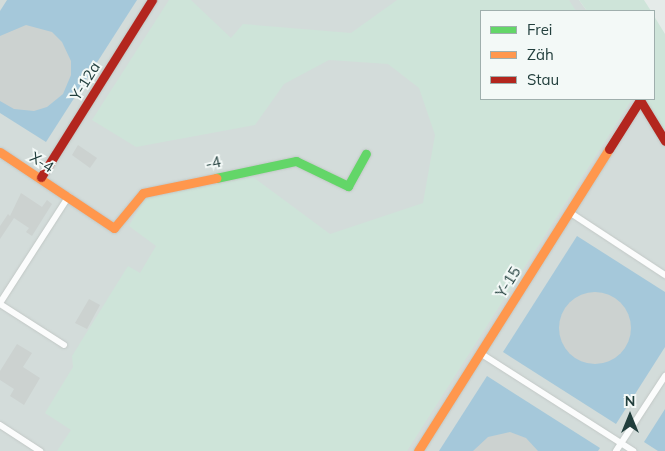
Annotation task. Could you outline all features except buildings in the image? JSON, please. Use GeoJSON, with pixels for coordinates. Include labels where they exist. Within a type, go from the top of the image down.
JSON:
{"type":"FeatureCollection","features":[{"type":"Feature","properties":{"kind":"street","name":"Y-12a"},"geometry":{"type":"LineString","coordinates":[[40,177],[152,0]]}},
{"type":"Feature","properties":{"kind":"street","name":"Y-15"},"geometry":{"type":"LineString","coordinates":[[418,451],[640,100],[665,140]]}},
{"type":"Feature","properties":{"kind":"street","name":"X-4"},"geometry":{"type":"LineString","coordinates":[[0,152],[69,196]]}},
{"type":"Feature","properties":{"kind":"street","name":"-4"},"geometry":{"type":"LineString","coordinates":[[69,196],[114,228],[134,200],[143,193],[296,161],[308,164],[348,186],[366,154]]}},
{"type":"Feature","properties":{"kind":"street"},"geometry":{"type":"LineString","coordinates":[[64,345],[0,304],[69,196]]}},
{"type":"Feature","properties":{"kind":"street"},"geometry":{"type":"LineString","coordinates":[[569,212],[665,275]]}},
{"type":"Feature","properties":{"kind":"street"},"geometry":{"type":"LineString","coordinates":[[480,353],[633,451]]}},
{"type":"Feature","properties":{"kind":"street"},"geometry":{"type":"LineString","coordinates":[[616,451],[665,376]]}},
{"type":"Feature","properties":{"kind":"street"},"geometry":{"type":"LineString","coordinates":[[0,425],[40,451]]}},
{"type":"Feature","properties":{"kind":"shaded area"},"geometry":{"type":"Polygon","coordinates":[[[0,0],[579,0],[586,10],[480,10],[480,100],[643,100],[665,135],[665,451],[0,451],[0,0]]]}},
{"type":"Feature","properties":{"kind":"green space"},"geometry":{"type":"Polygon","coordinates":[[[169,0],[191,0],[231,38],[243,24],[351,33],[397,0],[569,0],[575,10],[480,10],[480,100],[631,100],[407,451],[57,451],[71,430],[45,413],[73,367],[72,356],[128,266],[140,273],[156,246],[129,226],[145,198],[253,177],[330,234],[423,203],[435,135],[419,88],[388,64],[329,60],[284,84],[255,125],[136,147],[92,120],[169,0]]]}},
{"type":"Feature","properties":{"kind":"green space"},"geometry":{"type":"Polygon","coordinates":[[[579,0],[644,0],[650,10],[586,10],[579,0]]]}},
{"type":"Feature","properties":{"kind":"green space"},"geometry":{"type":"Polygon","coordinates":[[[655,18],[665,34],[665,135],[643,100],[655,100],[655,18]]]}},
{"type":"Feature","properties":{"kind":"water"},"geometry":{"type":"Polygon","coordinates":[[[7,0],[137,0],[46,142],[0,113],[0,11],[7,0]]]}},
{"type":"Feature","properties":{"kind":"water"},"geometry":{"type":"Polygon","coordinates":[[[577,236],[665,292],[665,347],[616,424],[503,352],[577,236]]]}},
{"type":"Feature","properties":{"kind":"water"},"geometry":{"type":"Polygon","coordinates":[[[487,376],[600,448],[598,451],[439,451],[487,376]]]}},
{"type":"Feature","properties":{"kind":"water"},"geometry":{"type":"Polygon","coordinates":[[[665,409],[665,451],[658,451],[644,442],[665,409]]]}},
{"type":"Feature","properties":{"kind":"traffic: fast"},"geometry":{"type":"LineString","coordinates":[[216,178],[296,161],[348,186],[366,154]]}},
{"type":"Feature","properties":{"kind":"traffic: slow"},"geometry":{"type":"LineString","coordinates":[[418,451],[609,149]]}},
{"type":"Feature","properties":{"kind":"traffic: slow"},"geometry":{"type":"LineString","coordinates":[[0,152],[114,228],[143,193],[216,178]]}},
{"type":"Feature","properties":{"kind":"traffic: jam"},"geometry":{"type":"LineString","coordinates":[[41,177],[152,0]]}},
{"type":"Feature","properties":{"kind":"traffic: jam"},"geometry":{"type":"LineString","coordinates":[[609,149],[640,100],[665,141]]}}]}
